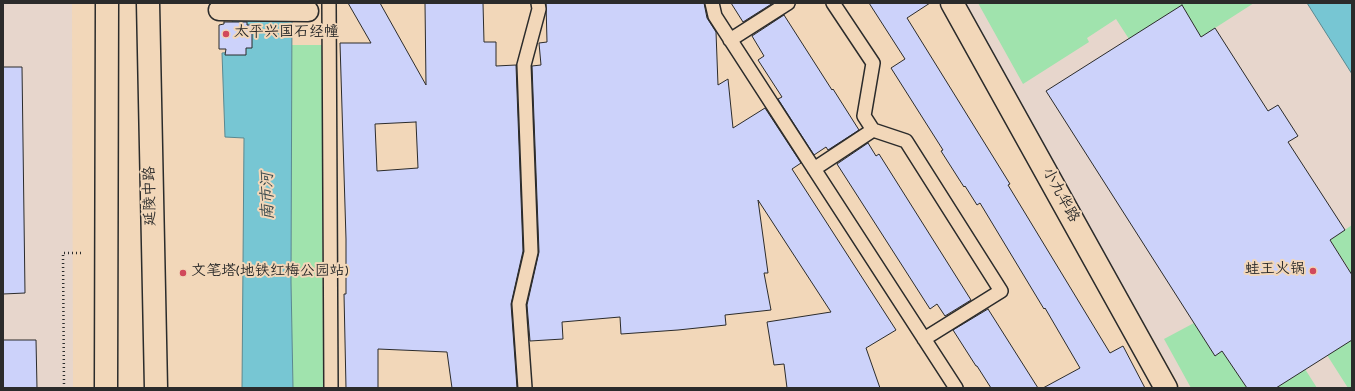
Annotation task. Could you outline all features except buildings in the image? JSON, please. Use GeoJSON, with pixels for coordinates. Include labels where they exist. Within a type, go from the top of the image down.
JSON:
{"type":"FeatureCollection","features":[{"type":"Feature","properties":{"kind":"main road"},"geometry":{"type":"LineString","coordinates":[[106,388],[107,3]]}},
{"type":"Feature","properties":{"kind":"main road","name":"延陵中路"},"geometry":{"type":"LineString","coordinates":[[148,3],[156,388]]}},
{"type":"Feature","properties":{"kind":"main road","name":"小九华路"},"geometry":{"type":"LineString","coordinates":[[952,3],[1166,388]]}},
{"type":"Feature","properties":{"kind":"street"},"geometry":{"type":"LineString","coordinates":[[219,10],[308,11]]}},
{"type":"Feature","properties":{"kind":"lane"},"geometry":{"type":"LineString","coordinates":[[329,3],[331,388]]}},
{"type":"Feature","properties":{"kind":"lane"},"geometry":{"type":"LineString","coordinates":[[525,388],[520,304],[530,252],[524,65],[539,9],[538,3]]}},
{"type":"Feature","properties":{"kind":"lane"},"geometry":{"type":"LineString","coordinates":[[712,3],[714,16],[956,388]]}},
{"type":"Feature","properties":{"kind":"lane"},"geometry":{"type":"LineString","coordinates":[[730,40],[788,3]]}},
{"type":"Feature","properties":{"kind":"lane"},"geometry":{"type":"LineString","coordinates":[[833,3],[873,63],[864,116],[874,130],[906,141],[1001,291],[924,339]]}},
{"type":"Feature","properties":{"kind":"lane"},"geometry":{"type":"LineString","coordinates":[[814,169],[874,130]]}},
{"type":"Feature","properties":{"kind":"path"},"geometry":{"type":"LineString","coordinates":[[64,388],[64,253],[82,253]]}},
{"type":"Feature","properties":{"kind":"shaded area"},"geometry":{"type":"Polygon","coordinates":[[[3,3],[72,3],[73,388],[3,388],[3,3]]]}},
{"type":"Feature","properties":{"kind":"shaded area"},"geometry":{"type":"Polygon","coordinates":[[[965,3],[1307,3],[1352,74],[1352,388],[1181,388],[1032,125],[965,3]]]}},
{"type":"Feature","properties":{"kind":"green space"},"geometry":{"type":"Polygon","coordinates":[[[978,3],[1254,3],[1201,37],[1181,6],[1129,39],[1116,19],[1087,38],[1089,42],[1023,84],[978,3]]]}},
{"type":"Feature","properties":{"kind":"green space"},"geometry":{"type":"Polygon","coordinates":[[[292,45],[322,45],[323,388],[293,388],[291,282],[292,45]]]}},
{"type":"Feature","properties":{"kind":"green space"},"geometry":{"type":"Polygon","coordinates":[[[1352,225],[1352,289],[1349,269],[1330,240],[1352,225]]]}},
{"type":"Feature","properties":{"kind":"green space"},"geometry":{"type":"Polygon","coordinates":[[[1194,323],[1215,356],[1222,351],[1247,388],[1191,388],[1164,339],[1194,323]]]}},
{"type":"Feature","properties":{"kind":"green space"},"geometry":{"type":"Polygon","coordinates":[[[1352,340],[1352,388],[1348,388],[1327,355],[1352,340]]]}},
{"type":"Feature","properties":{"kind":"green space"},"geometry":{"type":"Polygon","coordinates":[[[1305,369],[1317,388],[1276,388],[1305,369]]]}},
{"type":"Feature","properties":{"kind":"water","name":"南市河"},"geometry":{"type":"Polygon","coordinates":[[[232,3],[292,3],[291,282],[293,388],[242,388],[244,138],[225,137],[222,53],[233,52],[232,3]]]}},
{"type":"Feature","properties":{"kind":"water"},"geometry":{"type":"Polygon","coordinates":[[[1307,3],[1352,3],[1352,74],[1307,3]]]}},
{"type":"Feature","properties":{"kind":"place","name":"太平兴国石经幢"},"geometry":{"type":"Point","coordinates":[226,34]}},
{"type":"Feature","properties":{"kind":"place","name":"蛙王火锅"},"geometry":{"type":"Point","coordinates":[1313,271]}},
{"type":"Feature","properties":{"kind":"place","name":"文笔塔(地铁红梅公园站)"},"geometry":{"type":"Point","coordinates":[183,273]}}]}
